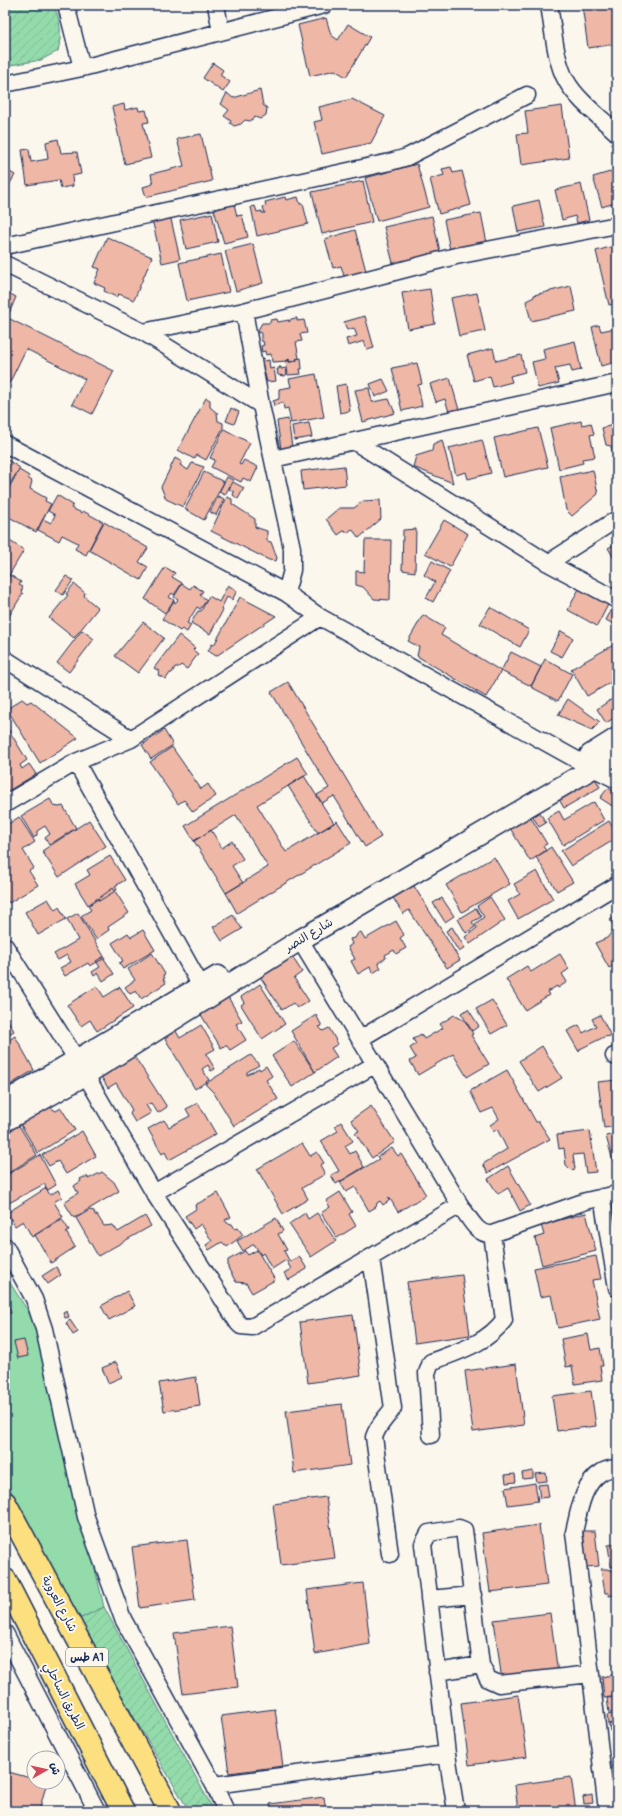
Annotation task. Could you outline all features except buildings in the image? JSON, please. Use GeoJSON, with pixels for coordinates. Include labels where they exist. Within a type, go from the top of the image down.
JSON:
{"type":"FeatureCollection","features":[{"type":"Feature","properties":{"kind":"highway","name":"شارع العروبة"},"geometry":{"type":"LineString","coordinates":[[5,1503],[170,1811]]}},
{"type":"Feature","properties":{"kind":"highway","name":"الطريق الساحلي"},"geometry":{"type":"LineString","coordinates":[[5,1580],[123,1811]]}},
{"type":"Feature","properties":{"kind":"street"},"geometry":{"type":"LineString","coordinates":[[66,5],[82,68]]}},
{"type":"Feature","properties":{"kind":"street"},"geometry":{"type":"LineString","coordinates":[[216,5],[221,32]]}},
{"type":"Feature","properties":{"kind":"street"},"geometry":{"type":"LineString","coordinates":[[5,84],[82,68],[324,5]]}},
{"type":"Feature","properties":{"kind":"street"},"geometry":{"type":"LineString","coordinates":[[549,5],[560,66],[566,80],[577,94],[617,133]]}},
{"type":"Feature","properties":{"kind":"street"},"geometry":{"type":"LineString","coordinates":[[5,246],[390,162],[407,157],[527,94]]}},
{"type":"Feature","properties":{"kind":"street"},"geometry":{"type":"LineString","coordinates":[[143,332],[244,311],[456,256],[617,225]]}},
{"type":"Feature","properties":{"kind":"street"},"geometry":{"type":"LineString","coordinates":[[5,264],[143,332],[261,405]]}},
{"type":"Feature","properties":{"kind":"street"},"geometry":{"type":"LineString","coordinates":[[244,311],[261,405],[292,548],[292,570],[286,593]]}},
{"type":"Feature","properties":{"kind":"street"},"geometry":{"type":"LineString","coordinates":[[273,459],[617,383]]}},
{"type":"Feature","properties":{"kind":"street"},"geometry":{"type":"LineString","coordinates":[[355,442],[548,563],[617,600]]}},
{"type":"Feature","properties":{"kind":"street"},"geometry":{"type":"LineString","coordinates":[[5,444],[286,593],[320,617],[586,765],[617,780]]}},
{"type":"Feature","properties":{"kind":"street"},"geometry":{"type":"LineString","coordinates":[[548,563],[617,519]]}},
{"type":"Feature","properties":{"kind":"street"},"geometry":{"type":"LineString","coordinates":[[5,804],[76,762],[131,739],[320,617]]}},
{"type":"Feature","properties":{"kind":"street"},"geometry":{"type":"LineString","coordinates":[[5,659],[131,739]]}},
{"type":"Feature","properties":{"kind":"street","name":"شارع النصر"},"geometry":{"type":"LineString","coordinates":[[5,1102],[81,1068],[300,940],[586,765],[617,738]]}},
{"type":"Feature","properties":{"kind":"street","name":"شارع النصر"},"geometry":{"type":"LineString","coordinates":[[5,1121],[202,986],[586,765],[617,754]]}},
{"type":"Feature","properties":{"kind":"street"},"geometry":{"type":"LineString","coordinates":[[76,762],[202,986]]}},
{"type":"Feature","properties":{"kind":"street"},"geometry":{"type":"LineString","coordinates":[[360,1039],[617,885]]}},
{"type":"Feature","properties":{"kind":"street"},"geometry":{"type":"LineString","coordinates":[[300,940],[374,1065],[460,1205],[480,1232],[485,1235],[492,1234],[586,1201],[610,1196],[617,1288]]}},
{"type":"Feature","properties":{"kind":"street"},"geometry":{"type":"LineString","coordinates":[[5,946],[81,1068],[154,1193],[241,1326],[252,1327],[460,1205]]}},
{"type":"Feature","properties":{"kind":"street"},"geometry":{"type":"LineString","coordinates":[[154,1193],[374,1065]]}},
{"type":"Feature","properties":{"kind":"street"},"geometry":{"type":"LineString","coordinates":[[431,1435],[427,1373],[431,1362],[482,1341],[496,1332],[504,1320],[492,1234]]}},
{"type":"Feature","properties":{"kind":"street"},"geometry":{"type":"LineString","coordinates":[[5,1246],[34,1299],[44,1329],[86,1518],[123,1619],[214,1785],[226,1811]]}},
{"type":"Feature","properties":{"kind":"street"},"geometry":{"type":"LineString","coordinates":[[371,1258],[393,1408],[378,1424],[374,1437],[390,1554]]}},
{"type":"Feature","properties":{"kind":"street"},"geometry":{"type":"LineString","coordinates":[[607,1808],[574,1532],[581,1504],[588,1486],[602,1472],[617,1467]]}},
{"type":"Feature","properties":{"kind":"street"},"geometry":{"type":"LineString","coordinates":[[456,1811],[447,1754],[423,1544],[429,1533],[459,1528],[464,1530],[474,1595],[481,1665],[488,1680],[499,1684],[591,1674]]}},
{"type":"Feature","properties":{"kind":"street"},"geometry":{"type":"LineString","coordinates":[[429,1599],[474,1595]]}},
{"type":"Feature","properties":{"kind":"street"},"geometry":{"type":"LineString","coordinates":[[5,1633],[97,1811]]}},
{"type":"Feature","properties":{"kind":"street"},"geometry":{"type":"LineString","coordinates":[[437,1672],[481,1665]]}},
{"type":"Feature","properties":{"kind":"street"},"geometry":{"type":"LineString","coordinates":[[214,1785],[447,1754]]}},
{"type":"Feature","properties":{"kind":"green space"},"geometry":{"type":"Polygon","coordinates":[[[5,5],[53,5],[58,16],[60,28],[58,51],[41,60],[5,66],[5,5]]]}},
{"type":"Feature","properties":{"kind":"green space"},"geometry":{"type":"Polygon","coordinates":[[[5,1275],[38,1327],[104,1607],[77,1620],[5,1479],[5,1275]]]}},
{"type":"Feature","properties":{"kind":"green space"},"geometry":{"type":"Polygon","coordinates":[[[104,1607],[214,1811],[189,1811],[77,1620],[104,1607]]]}}]}
